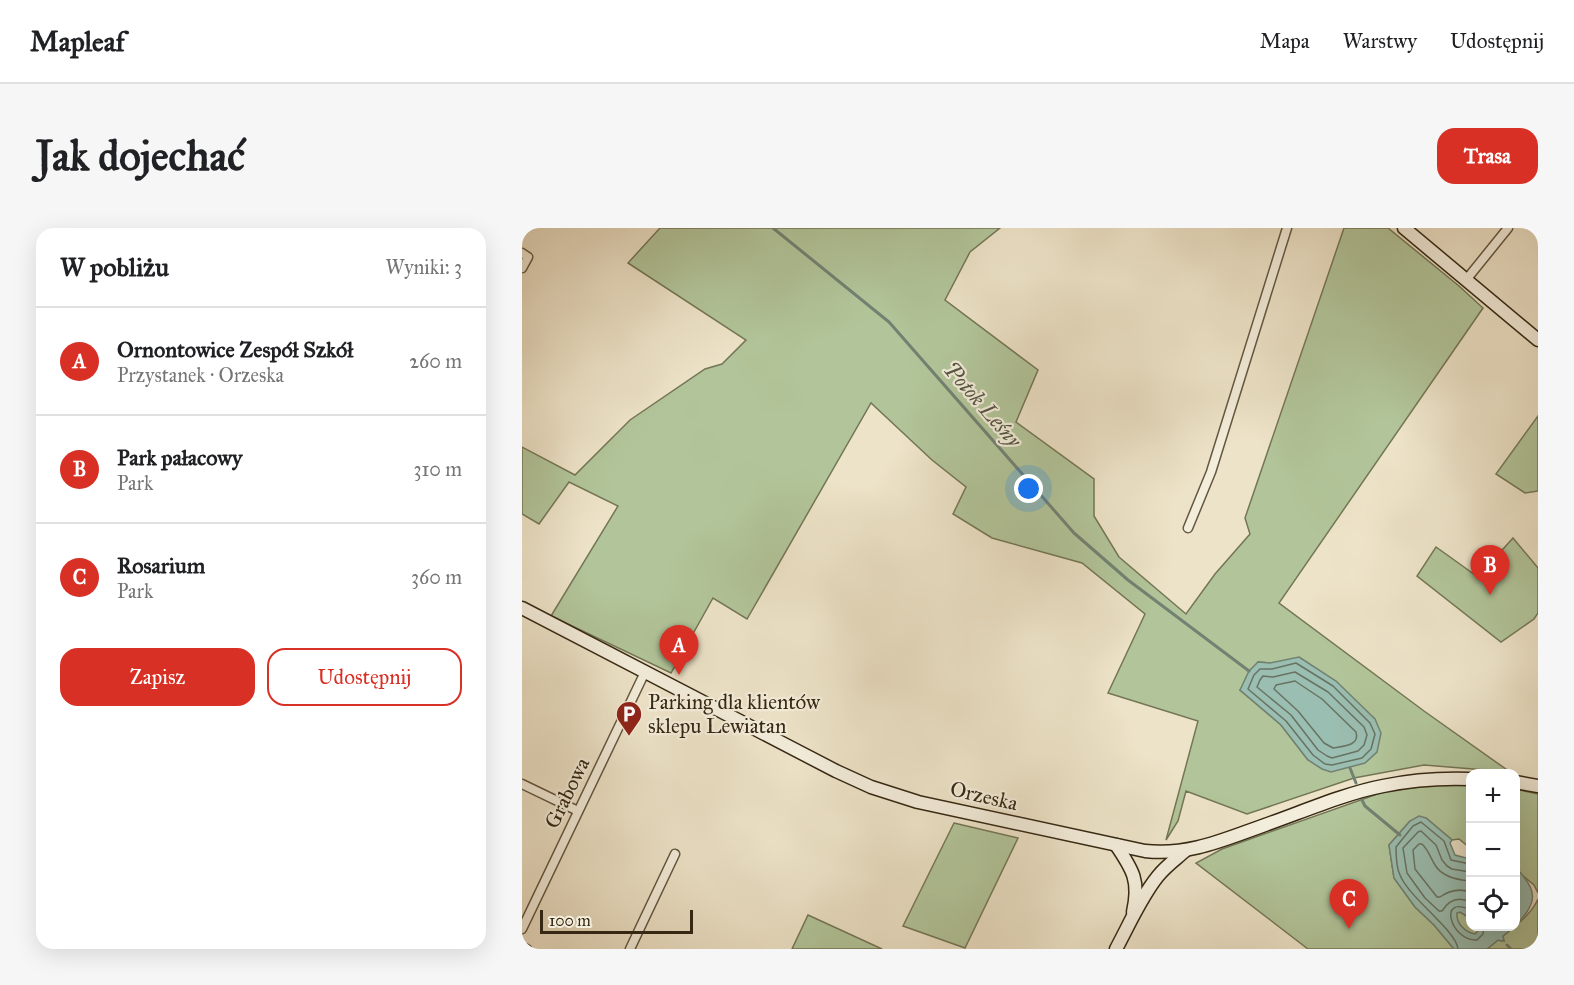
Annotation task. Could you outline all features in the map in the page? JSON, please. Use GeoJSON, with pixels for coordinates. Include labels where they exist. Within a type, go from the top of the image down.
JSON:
{"type":"FeatureCollection","features":[{"type":"Feature","properties":{"kind":"street"},"geometry":{"type":"LineString","coordinates":[[1188,528],[1211,472],[1287,228]]}},
{"type":"Feature","properties":{"kind":"street"},"geometry":{"type":"LineString","coordinates":[[1404,228],[1538,340]]}},
{"type":"Feature","properties":{"kind":"street"},"geometry":{"type":"LineString","coordinates":[[1466,280],[1508,228]]}},
{"type":"Feature","properties":{"kind":"street"},"geometry":{"type":"LineString","coordinates":[[522,253],[528,257],[522,268]]}},
{"type":"Feature","properties":{"kind":"street","name":"Orzeska"},"geometry":{"type":"LineString","coordinates":[[522,608],[871,787],[918,802],[1116,845],[1151,851],[1186,851],[1382,786],[1416,781],[1466,779]]}},
{"type":"Feature","properties":{"kind":"street","name":"Grabowa"},"geometry":{"type":"LineString","coordinates":[[522,929],[645,672]]}},
{"type":"Feature","properties":{"kind":"street"},"geometry":{"type":"LineString","coordinates":[[1520,783],[1538,786]]}},
{"type":"Feature","properties":{"kind":"street"},"geometry":{"type":"LineString","coordinates":[[522,784],[578,811]]}},
{"type":"Feature","properties":{"kind":"street"},"geometry":{"type":"LineString","coordinates":[[1116,845],[1134,876],[1136,891],[1132,919]]}},
{"type":"Feature","properties":{"kind":"street"},"geometry":{"type":"LineString","coordinates":[[1116,949],[1156,878],[1160,864],[1151,851],[1138,859],[1134,876]]}},
{"type":"Feature","properties":{"kind":"street"},"geometry":{"type":"LineString","coordinates":[[1134,876],[1140,883],[1147,885],[1186,851]]}},
{"type":"Feature","properties":{"kind":"street"},"geometry":{"type":"LineString","coordinates":[[630,949],[675,854]]}},
{"type":"Feature","properties":{"kind":"street"},"geometry":{"type":"LineString","coordinates":[[522,947],[526,949]]}},
{"type":"Feature","properties":{"kind":"green space"},"geometry":{"type":"Polygon","coordinates":[[[660,228],[1000,228],[970,252],[945,300],[1038,370],[1016,422],[1094,479],[1094,516],[1119,557],[1186,614],[1215,574],[1250,534],[1245,518],[1344,228],[1388,228],[1483,308],[1279,603],[1506,769],[1424,765],[1354,778],[1247,814],[1186,791],[1178,821],[1166,840],[1198,721],[1108,693],[1145,614],[1082,563],[992,538],[953,514],[966,487],[932,460],[871,403],[747,619],[713,598],[671,673],[551,616],[618,506],[569,482],[539,524],[522,514],[522,447],[575,475],[630,420],[705,369],[722,364],[746,340],[628,263],[660,228]],[[1258,662],[1240,690],[1281,725],[1308,760],[1270,663],[1258,662]]]}},
{"type":"Feature","properties":{"kind":"green space"},"geometry":{"type":"Polygon","coordinates":[[[1538,416],[1538,491],[1525,493],[1496,474],[1538,416]]]}},
{"type":"Feature","properties":{"kind":"green space"},"geometry":{"type":"Polygon","coordinates":[[[1513,538],[1538,568],[1538,613],[1534,619],[1501,642],[1417,576],[1436,547],[1478,577],[1513,538]]]}},
{"type":"Feature","properties":{"kind":"green space"},"geometry":{"type":"Polygon","coordinates":[[[1434,785],[1466,785],[1466,845],[1459,839],[1452,840],[1426,818],[1410,821],[1389,845],[1394,878],[1415,907],[1454,949],[1308,949],[1196,863],[1222,849],[1386,791],[1434,785]]]}},
{"type":"Feature","properties":{"kind":"green space"},"geometry":{"type":"Polygon","coordinates":[[[1520,790],[1538,794],[1538,893],[1534,885],[1520,873],[1520,790]]]}},
{"type":"Feature","properties":{"kind":"green space"},"geometry":{"type":"Polygon","coordinates":[[[954,823],[1018,838],[965,948],[903,926],[954,823]]]}},
{"type":"Feature","properties":{"kind":"green space"},"geometry":{"type":"Polygon","coordinates":[[[1538,899],[1538,949],[1487,949],[1498,940],[1504,941],[1502,937],[1509,931],[1520,931],[1520,921],[1538,899]]]}},
{"type":"Feature","properties":{"kind":"green space"},"geometry":{"type":"Polygon","coordinates":[[[1460,912],[1466,916],[1466,930],[1456,917],[1456,913],[1460,912]]]}},
{"type":"Feature","properties":{"kind":"green space"},"geometry":{"type":"Polygon","coordinates":[[[808,915],[882,949],[792,949],[808,915]]]}},
{"type":"Feature","properties":{"kind":"water"},"geometry":{"type":"Polygon","coordinates":[[[1299,657],[1336,681],[1375,719],[1381,733],[1377,752],[1365,763],[1331,772],[1322,769],[1308,760],[1281,725],[1240,690],[1249,671],[1258,662],[1270,663],[1299,657]]]}},
{"type":"Feature","properties":{"kind":"water"},"geometry":{"type":"Polygon","coordinates":[[[1419,816],[1426,818],[1452,840],[1450,843],[1455,855],[1466,858],[1466,916],[1457,913],[1460,924],[1466,931],[1475,934],[1478,931],[1509,931],[1503,936],[1504,940],[1498,940],[1487,949],[1454,949],[1415,907],[1394,878],[1389,845],[1410,821],[1419,816]]]}},
{"type":"Feature","properties":{"kind":"water"},"geometry":{"type":"Polygon","coordinates":[[[1520,873],[1528,883],[1532,896],[1528,910],[1520,920],[1520,873]]]}},
{"type":"Feature","properties":{"kind":"waterway","name":"Potok Leśny"},"geometry":{"type":"LineString","coordinates":[[773,228],[889,322],[1074,533],[1128,580],[1249,671]]}},
{"type":"Feature","properties":{"kind":"waterway"},"geometry":{"type":"LineString","coordinates":[[1350,768],[1356,783]]}},
{"type":"Feature","properties":{"kind":"waterway"},"geometry":{"type":"LineString","coordinates":[[1362,800],[1365,806],[1400,835]]}},
{"type":"Feature","properties":{"kind":"waterway"},"geometry":{"type":"LineString","coordinates":[[1507,945],[1511,949]]}},
{"type":"Feature","properties":{"kind":"place","name":"Park pałacowy"},"geometry":{"type":"Point","coordinates":[1490,595]}},
{"type":"Feature","properties":{"kind":"place","name":"Ornontowice Zespół Szkół"},"geometry":{"type":"Point","coordinates":[679,675]}},
{"type":"Feature","properties":{"kind":"place","name":"Parking dla klientów sklepu Lewiatan"},"geometry":{"type":"Point","coordinates":[629,737]}},
{"type":"Feature","properties":{"kind":"place","name":"Rosarium"},"geometry":{"type":"Point","coordinates":[1349,929]}}]}
